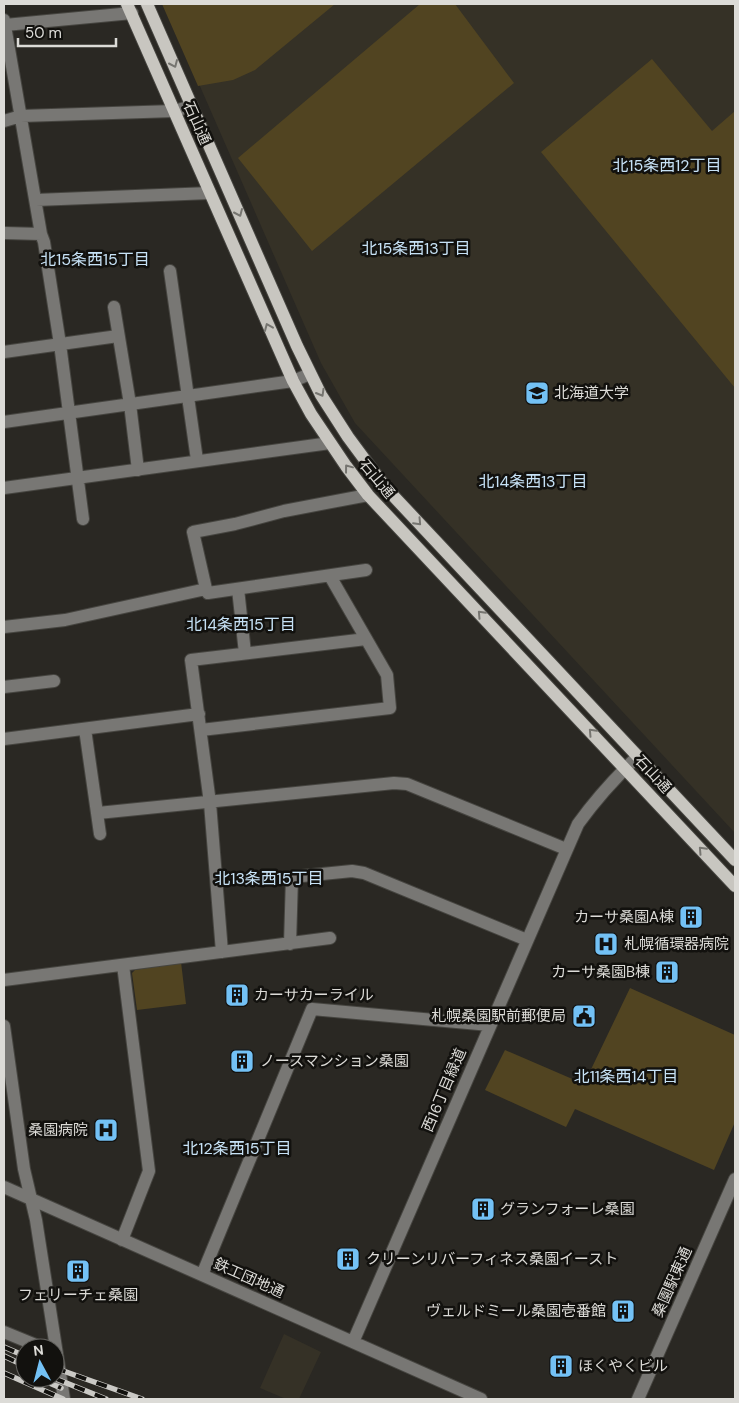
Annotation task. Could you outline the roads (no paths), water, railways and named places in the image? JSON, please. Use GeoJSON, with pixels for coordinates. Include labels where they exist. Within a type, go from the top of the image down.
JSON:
{"type":"FeatureCollection","features":[{"type":"Feature","properties":{"kind":"main road","name":"石山通"},"geometry":{"type":"LineString","coordinates":[[147,4],[310,374],[348,437],[385,487],[735,860]]}},
{"type":"Feature","properties":{"kind":"main road","name":"石山通"},"geometry":{"type":"LineString","coordinates":[[130,9],[293,381],[330,443],[368,495],[735,886]]}},
{"type":"Feature","properties":{"kind":"street"},"geometry":{"type":"LineString","coordinates":[[83,519],[60,344],[44,242],[41,234],[4,23],[130,9]]}},
{"type":"Feature","properties":{"kind":"street"},"geometry":{"type":"LineString","coordinates":[[4,121],[21,116],[174,111],[192,106]]}},
{"type":"Feature","properties":{"kind":"street"},"geometry":{"type":"LineString","coordinates":[[36,200],[210,194]]}},
{"type":"Feature","properties":{"kind":"street"},"geometry":{"type":"LineString","coordinates":[[4,233],[41,234]]}},
{"type":"Feature","properties":{"kind":"street"},"geometry":{"type":"LineString","coordinates":[[170,271],[197,460]]}},
{"type":"Feature","properties":{"kind":"street"},"geometry":{"type":"LineString","coordinates":[[114,307],[130,404],[138,470]]}},
{"type":"Feature","properties":{"kind":"street"},"geometry":{"type":"LineString","coordinates":[[4,352],[118,336]]}},
{"type":"Feature","properties":{"kind":"street"},"geometry":{"type":"LineString","coordinates":[[4,422],[293,381],[310,374]]}},
{"type":"Feature","properties":{"kind":"street"},"geometry":{"type":"LineString","coordinates":[[4,488],[330,443]]}},
{"type":"Feature","properties":{"kind":"street"},"geometry":{"type":"LineString","coordinates":[[366,570],[208,593],[193,532],[236,524],[284,511],[368,495]]}},
{"type":"Feature","properties":{"kind":"street"},"geometry":{"type":"LineString","coordinates":[[201,730],[390,708],[387,675],[330,576]]}},
{"type":"Feature","properties":{"kind":"street"},"geometry":{"type":"LineString","coordinates":[[4,628],[65,620],[206,589]]}},
{"type":"Feature","properties":{"kind":"street"},"geometry":{"type":"LineString","coordinates":[[238,589],[245,653]]}},
{"type":"Feature","properties":{"kind":"street"},"geometry":{"type":"LineString","coordinates":[[222,952],[210,803],[191,660],[366,639]]}},
{"type":"Feature","properties":{"kind":"street"},"geometry":{"type":"LineString","coordinates":[[4,687],[54,681]]}},
{"type":"Feature","properties":{"kind":"street"},"geometry":{"type":"LineString","coordinates":[[4,740],[199,714]]}},
{"type":"Feature","properties":{"kind":"street"},"geometry":{"type":"LineString","coordinates":[[85,729],[100,834]]}},
{"type":"Feature","properties":{"kind":"street","name":"西16丁目緑道"},"geometry":{"type":"LineString","coordinates":[[353,1342],[578,824],[593,802],[638,756]]}},
{"type":"Feature","properties":{"kind":"street"},"geometry":{"type":"LineString","coordinates":[[98,813],[394,783],[406,784],[566,849]]}},
{"type":"Feature","properties":{"kind":"street"},"geometry":{"type":"LineString","coordinates":[[290,944],[292,878],[352,871],[364,873],[527,940]]}},
{"type":"Feature","properties":{"kind":"street"},"geometry":{"type":"LineString","coordinates":[[4,980],[330,938]]}},
{"type":"Feature","properties":{"kind":"street"},"geometry":{"type":"LineString","coordinates":[[122,1240],[149,1171],[123,965]]}},
{"type":"Feature","properties":{"kind":"street"},"geometry":{"type":"LineString","coordinates":[[202,1275],[312,1009],[490,1025]]}},
{"type":"Feature","properties":{"kind":"street"},"geometry":{"type":"LineString","coordinates":[[4,1026],[24,1170],[31,1199],[54,1338]]}},
{"type":"Feature","properties":{"kind":"street","name":"桑園駅東通"},"geometry":{"type":"LineString","coordinates":[[638,1399],[735,1178]]}},
{"type":"Feature","properties":{"kind":"street","name":"鉄工団地通"},"geometry":{"type":"LineString","coordinates":[[4,1187],[481,1399]]}},
{"type":"Feature","properties":{"kind":"street"},"geometry":{"type":"LineString","coordinates":[[4,1332],[19,1338]]}},
{"type":"Feature","properties":{"kind":"railway"},"geometry":{"type":"LineString","coordinates":[[4,1347],[15,1352]]}},
{"type":"Feature","properties":{"kind":"railway"},"geometry":{"type":"LineString","coordinates":[[4,1356],[15,1361]]}},
{"type":"Feature","properties":{"kind":"railway"},"geometry":{"type":"LineString","coordinates":[[65,1372],[142,1399]]}},
{"type":"Feature","properties":{"kind":"railway"},"geometry":{"type":"LineString","coordinates":[[4,1373],[63,1399]]}},
{"type":"Feature","properties":{"kind":"railway"},"geometry":{"type":"LineString","coordinates":[[65,1382],[106,1399]]}},
{"type":"Feature","properties":{"kind":"place","name":"北海道大学"},"geometry":{"type":"Point","coordinates":[537,393]}},
{"type":"Feature","properties":{"kind":"place","name":"カーサ桑園A棟"},"geometry":{"type":"Point","coordinates":[691,917]}},
{"type":"Feature","properties":{"kind":"place","name":"札幌循環器病院"},"geometry":{"type":"Point","coordinates":[606,944]}},
{"type":"Feature","properties":{"kind":"place","name":"カーサ桑園B棟"},"geometry":{"type":"Point","coordinates":[667,972]}},
{"type":"Feature","properties":{"kind":"place","name":"カーサカーライル"},"geometry":{"type":"Point","coordinates":[237,995]}},
{"type":"Feature","properties":{"kind":"place","name":"札幌桑園駅前郵便局"},"geometry":{"type":"Point","coordinates":[584,1016]}},
{"type":"Feature","properties":{"kind":"place","name":"ノースマンション桑園"},"geometry":{"type":"Point","coordinates":[242,1061]}},
{"type":"Feature","properties":{"kind":"place","name":"桑園病院"},"geometry":{"type":"Point","coordinates":[106,1130]}},
{"type":"Feature","properties":{"kind":"place","name":"グランフォーレ桑園"},"geometry":{"type":"Point","coordinates":[483,1209]}},
{"type":"Feature","properties":{"kind":"place","name":"クリーンリバーフィネス桑園イースト"},"geometry":{"type":"Point","coordinates":[348,1259]}},
{"type":"Feature","properties":{"kind":"place","name":"フェリーチェ桑園"},"geometry":{"type":"Point","coordinates":[78,1271]}},
{"type":"Feature","properties":{"kind":"place","name":"ヴェルドミール桑園壱番館"},"geometry":{"type":"Point","coordinates":[623,1311]}},
{"type":"Feature","properties":{"kind":"place","name":"ほくやくビル"},"geometry":{"type":"Point","coordinates":[561,1366]}},
{"type":"Feature","properties":{"kind":"district","name":"北15条西12丁目"},"geometry":{"type":"Point","coordinates":[667,165]}},
{"type":"Feature","properties":{"kind":"district","name":"北15条西13丁目"},"geometry":{"type":"Point","coordinates":[416,248]}},
{"type":"Feature","properties":{"kind":"district","name":"北15条西15丁目"},"geometry":{"type":"Point","coordinates":[95,259]}},
{"type":"Feature","properties":{"kind":"district","name":"北14条西13丁目"},"geometry":{"type":"Point","coordinates":[533,481]}},
{"type":"Feature","properties":{"kind":"district","name":"北14条西15丁目"},"geometry":{"type":"Point","coordinates":[241,624]}},
{"type":"Feature","properties":{"kind":"district","name":"北13条西15丁目"},"geometry":{"type":"Point","coordinates":[269,878]}},
{"type":"Feature","properties":{"kind":"district","name":"北11条西14丁目"},"geometry":{"type":"Point","coordinates":[626,1076]}},
{"type":"Feature","properties":{"kind":"district","name":"北12条西15丁目"},"geometry":{"type":"Point","coordinates":[237,1148]}}]}
